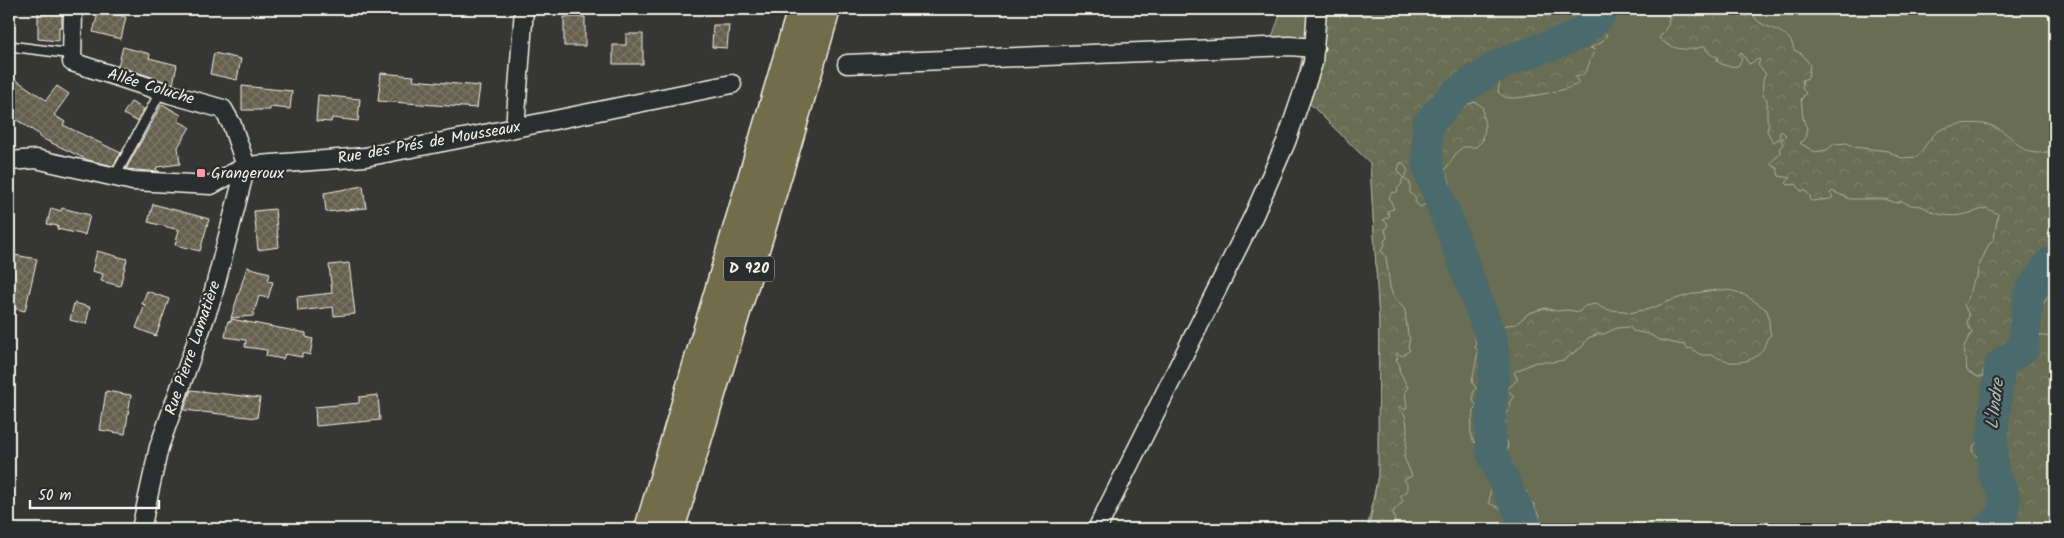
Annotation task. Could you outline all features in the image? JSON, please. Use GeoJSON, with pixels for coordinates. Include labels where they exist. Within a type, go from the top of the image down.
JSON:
{"type":"FeatureCollection","features":[{"type":"Feature","properties":{"kind":"highway","name":"D 920"},"geometry":{"type":"LineString","coordinates":[[649,529],[802,9]]}},
{"type":"Feature","properties":{"kind":"highway","name":"D 920"},"geometry":{"type":"LineString","coordinates":[[670,529],[826,9]]}},
{"type":"Feature","properties":{"kind":"street"},"geometry":{"type":"LineString","coordinates":[[72,54],[73,9]]}},
{"type":"Feature","properties":{"kind":"street"},"geometry":{"type":"LineString","coordinates":[[515,128],[524,9]]}},
{"type":"Feature","properties":{"kind":"street"},"geometry":{"type":"LineString","coordinates":[[1096,529],[1253,217],[1286,142],[1308,80],[1315,48],[1318,9]]}},
{"type":"Feature","properties":{"kind":"street"},"geometry":{"type":"LineString","coordinates":[[847,64],[1290,46],[1315,48]]}},
{"type":"Feature","properties":{"kind":"street","name":"Allée Coluche"},"geometry":{"type":"LineString","coordinates":[[72,54],[72,62],[223,109],[232,125],[246,166]]}},
{"type":"Feature","properties":{"kind":"street","name":"Rue des Prés de Mousseaux"},"geometry":{"type":"LineString","coordinates":[[9,161],[36,160],[133,180],[211,185],[246,166],[365,157],[732,84]]}},
{"type":"Feature","properties":{"kind":"street","name":"Rue Pierre Lamatière"},"geometry":{"type":"LineString","coordinates":[[141,529],[159,446],[212,298],[246,166]]}},
{"type":"Feature","properties":{"kind":"lane"},"geometry":{"type":"LineString","coordinates":[[9,46],[72,54]]}},
{"type":"Feature","properties":{"kind":"lane"},"geometry":{"type":"LineString","coordinates":[[115,176],[161,91]]}},
{"type":"Feature","properties":{"kind":"green space"},"geometry":{"type":"Polygon","coordinates":[[[1282,9],[2055,9],[2055,529],[1367,529],[1378,475],[1379,320],[1370,163],[1296,90],[1305,41],[1272,37],[1282,9]]]}},
{"type":"Feature","properties":{"kind":"green space"},"geometry":{"type":"Polygon","coordinates":[[[1322,9],[1609,9],[1601,17],[1595,11],[1593,12],[1599,19],[1595,25],[1599,25],[1601,27],[1599,29],[1607,35],[1601,43],[1590,48],[1596,50],[1584,74],[1575,77],[1579,83],[1575,86],[1527,97],[1510,98],[1498,92],[1500,80],[1497,76],[1488,83],[1484,83],[1488,88],[1486,91],[1480,91],[1466,101],[1469,104],[1475,102],[1483,107],[1485,130],[1482,137],[1483,140],[1476,147],[1463,147],[1457,152],[1445,170],[1450,182],[1450,192],[1494,318],[1500,326],[1516,324],[1529,313],[1545,308],[1556,311],[1568,310],[1579,312],[1585,306],[1596,304],[1605,309],[1631,313],[1653,308],[1694,294],[1717,290],[1741,293],[1767,310],[1771,335],[1760,353],[1748,360],[1729,362],[1714,355],[1701,355],[1690,348],[1688,349],[1684,344],[1659,340],[1649,334],[1633,331],[1630,327],[1617,328],[1588,338],[1583,346],[1564,360],[1536,362],[1516,371],[1514,373],[1518,379],[1507,390],[1514,396],[1509,403],[1511,406],[1503,418],[1506,422],[1503,426],[1504,438],[1508,443],[1506,458],[1512,462],[1515,469],[1511,473],[1512,476],[1527,492],[1525,497],[1535,505],[1535,510],[1540,514],[1539,517],[1546,529],[1512,529],[1508,515],[1489,503],[1490,493],[1495,480],[1486,471],[1477,445],[1471,436],[1476,404],[1473,401],[1473,393],[1476,388],[1472,382],[1478,351],[1475,347],[1474,329],[1431,202],[1420,207],[1415,202],[1416,198],[1410,193],[1410,183],[1404,178],[1408,171],[1403,163],[1400,163],[1398,170],[1403,178],[1401,185],[1397,189],[1398,191],[1393,192],[1389,197],[1394,209],[1387,211],[1390,216],[1383,220],[1388,224],[1385,230],[1387,238],[1381,250],[1386,257],[1393,296],[1405,310],[1410,338],[1408,347],[1410,350],[1402,356],[1397,353],[1398,358],[1396,360],[1400,365],[1399,370],[1408,388],[1405,391],[1407,408],[1405,410],[1400,406],[1398,408],[1404,413],[1406,418],[1407,435],[1404,457],[1412,476],[1404,480],[1407,484],[1407,492],[1400,496],[1403,501],[1393,512],[1395,522],[1390,529],[1369,529],[1378,475],[1379,320],[1370,163],[1307,101],[1322,9]]]}},
{"type":"Feature","properties":{"kind":"green space"},"geometry":{"type":"Polygon","coordinates":[[[1667,9],[1752,9],[1754,17],[1759,22],[1786,35],[1791,41],[1794,50],[1802,54],[1810,65],[1808,78],[1802,80],[1802,88],[1806,94],[1801,99],[1804,121],[1807,128],[1805,138],[1800,143],[1815,152],[1827,150],[1834,144],[1847,143],[1854,147],[1888,151],[1901,158],[1917,157],[1933,135],[1942,129],[1949,126],[1976,123],[1999,129],[2029,151],[2044,153],[2055,150],[2055,295],[2051,292],[2044,302],[2037,318],[2033,335],[2055,337],[2055,529],[1980,529],[1987,517],[1995,511],[1998,514],[2000,511],[1998,508],[2000,504],[1993,500],[2004,485],[1989,472],[1985,473],[1980,468],[1980,462],[1986,457],[1983,455],[1979,459],[1972,451],[1974,445],[1985,435],[1993,439],[1997,433],[1994,429],[2003,418],[2001,415],[1998,418],[1991,414],[1992,407],[1989,403],[1994,395],[1991,388],[2003,375],[2001,371],[2006,367],[2004,364],[2013,354],[2006,348],[2000,359],[1998,358],[1993,365],[1988,364],[1982,373],[1982,377],[1977,377],[1967,371],[1967,360],[1963,350],[1972,333],[1967,323],[1969,315],[1964,305],[1972,284],[1977,277],[1978,268],[1989,244],[1994,239],[1998,214],[1986,208],[1961,215],[1948,216],[1923,207],[1909,205],[1902,201],[1896,203],[1885,199],[1850,199],[1832,191],[1830,193],[1833,197],[1831,199],[1811,201],[1809,199],[1811,197],[1805,190],[1801,191],[1796,184],[1788,185],[1786,183],[1790,178],[1779,176],[1777,168],[1771,165],[1772,161],[1781,153],[1779,149],[1783,144],[1781,140],[1786,135],[1781,131],[1779,134],[1781,138],[1773,142],[1767,131],[1769,123],[1767,120],[1767,99],[1763,96],[1763,79],[1766,74],[1758,65],[1760,60],[1749,64],[1741,52],[1739,55],[1742,59],[1738,66],[1727,66],[1717,61],[1718,57],[1710,53],[1705,46],[1693,49],[1680,49],[1669,45],[1659,38],[1669,24],[1668,21],[1670,19],[1666,15],[1667,9]]]}},
{"type":"Feature","properties":{"kind":"building"},"geometry":{"type":"Polygon","coordinates":[[[38,9],[62,9],[62,27],[59,27],[59,41],[38,39],[38,9]]]}},
{"type":"Feature","properties":{"kind":"building"},"geometry":{"type":"Polygon","coordinates":[[[99,10],[126,17],[121,39],[93,32],[99,10]]]}},
{"type":"Feature","properties":{"kind":"building"},"geometry":{"type":"Polygon","coordinates":[[[564,17],[585,17],[585,46],[564,46],[564,17]]]}},
{"type":"Feature","properties":{"kind":"building"},"geometry":{"type":"Polygon","coordinates":[[[713,25],[729,25],[727,48],[712,47],[713,25]]]}},
{"type":"Feature","properties":{"kind":"building"},"geometry":{"type":"Polygon","coordinates":[[[626,34],[643,34],[643,64],[613,64],[613,45],[626,45],[626,34]]]}},
{"type":"Feature","properties":{"kind":"building"},"geometry":{"type":"Polygon","coordinates":[[[123,47],[150,54],[149,58],[177,65],[173,84],[118,66],[123,47]]]}},
{"type":"Feature","properties":{"kind":"building"},"geometry":{"type":"Polygon","coordinates":[[[214,53],[241,59],[237,80],[210,74],[214,53]]]}},
{"type":"Feature","properties":{"kind":"building"},"geometry":{"type":"Polygon","coordinates":[[[381,73],[414,76],[413,80],[480,86],[477,108],[378,101],[381,73]]]}},
{"type":"Feature","properties":{"kind":"building"},"geometry":{"type":"Polygon","coordinates":[[[16,80],[46,100],[57,86],[69,94],[54,115],[65,122],[63,125],[121,153],[113,166],[88,160],[39,137],[40,135],[9,115],[9,90],[16,80]]]}},
{"type":"Feature","properties":{"kind":"building"},"geometry":{"type":"Polygon","coordinates":[[[242,86],[292,91],[290,109],[270,107],[270,110],[242,110],[242,86]]]}},
{"type":"Feature","properties":{"kind":"building"},"geometry":{"type":"Polygon","coordinates":[[[318,95],[360,99],[358,121],[332,118],[331,122],[316,121],[318,95]]]}},
{"type":"Feature","properties":{"kind":"building"},"geometry":{"type":"Polygon","coordinates":[[[131,102],[144,109],[137,121],[123,114],[131,102]]]}},
{"type":"Feature","properties":{"kind":"building"},"geometry":{"type":"Polygon","coordinates":[[[162,104],[181,115],[178,121],[190,127],[178,147],[180,164],[157,167],[156,170],[160,172],[126,169],[162,104]]]}},
{"type":"Feature","properties":{"kind":"building"},"geometry":{"type":"Polygon","coordinates":[[[363,186],[366,208],[326,212],[324,193],[363,186]]]}},
{"type":"Feature","properties":{"kind":"building"},"geometry":{"type":"Polygon","coordinates":[[[153,204],[209,219],[200,251],[175,245],[179,230],[148,222],[153,204]]]}},
{"type":"Feature","properties":{"kind":"building"},"geometry":{"type":"Polygon","coordinates":[[[51,208],[61,211],[62,208],[90,215],[85,235],[57,229],[58,226],[47,224],[51,208]]]}},
{"type":"Feature","properties":{"kind":"building"},"geometry":{"type":"Polygon","coordinates":[[[275,209],[279,247],[258,250],[254,211],[275,209]]]}},
{"type":"Feature","properties":{"kind":"building"},"geometry":{"type":"Polygon","coordinates":[[[97,251],[127,259],[120,286],[101,281],[103,274],[92,271],[97,251]]]}},
{"type":"Feature","properties":{"kind":"building"},"geometry":{"type":"Polygon","coordinates":[[[9,254],[37,259],[25,311],[9,307],[9,254]]]}},
{"type":"Feature","properties":{"kind":"building"},"geometry":{"type":"Polygon","coordinates":[[[349,263],[355,314],[334,316],[333,307],[298,311],[297,297],[332,293],[329,265],[349,263]]]}},
{"type":"Feature","properties":{"kind":"building"},"geometry":{"type":"Polygon","coordinates":[[[247,267],[270,273],[268,281],[273,282],[268,298],[259,296],[253,316],[231,318],[247,267]]]}},
{"type":"Feature","properties":{"kind":"building"},"geometry":{"type":"Polygon","coordinates":[[[147,291],[169,299],[156,336],[136,328],[145,305],[142,304],[147,291]]]}},
{"type":"Feature","properties":{"kind":"building"},"geometry":{"type":"Polygon","coordinates":[[[74,303],[90,307],[86,324],[70,320],[74,303]]]}},
{"type":"Feature","properties":{"kind":"building"},"geometry":{"type":"Polygon","coordinates":[[[231,319],[306,333],[306,337],[313,339],[310,355],[302,353],[302,357],[285,354],[283,359],[266,356],[267,350],[245,347],[246,340],[225,337],[228,321],[231,322],[231,319]]]}},
{"type":"Feature","properties":{"kind":"building"},"geometry":{"type":"Polygon","coordinates":[[[191,390],[260,398],[257,418],[184,410],[191,390]]]}},
{"type":"Feature","properties":{"kind":"building"},"geometry":{"type":"Polygon","coordinates":[[[106,391],[131,395],[125,434],[100,430],[106,391]]]}},
{"type":"Feature","properties":{"kind":"building"},"geometry":{"type":"Polygon","coordinates":[[[378,395],[380,420],[316,426],[315,407],[359,403],[359,397],[378,395]]]}},
{"type":"Feature","properties":{"kind":"waterway"},"geometry":{"type":"LineString","coordinates":[[1528,529],[1491,452],[1490,419],[1495,366],[1492,340],[1428,168],[1427,125],[1456,93],[1502,63],[1576,36],[1597,19],[1604,9]]}},
{"type":"Feature","properties":{"kind":"waterway","name":"L'Indre"},"geometry":{"type":"LineString","coordinates":[[1987,529],[2002,517],[2005,498],[1993,472],[1992,440],[2000,365],[2023,348],[2029,293],[2050,263],[2055,262]]}},
{"type":"Feature","properties":{"kind":"place","name":"Grangeroux"},"geometry":{"type":"Point","coordinates":[201,173]}}]}
